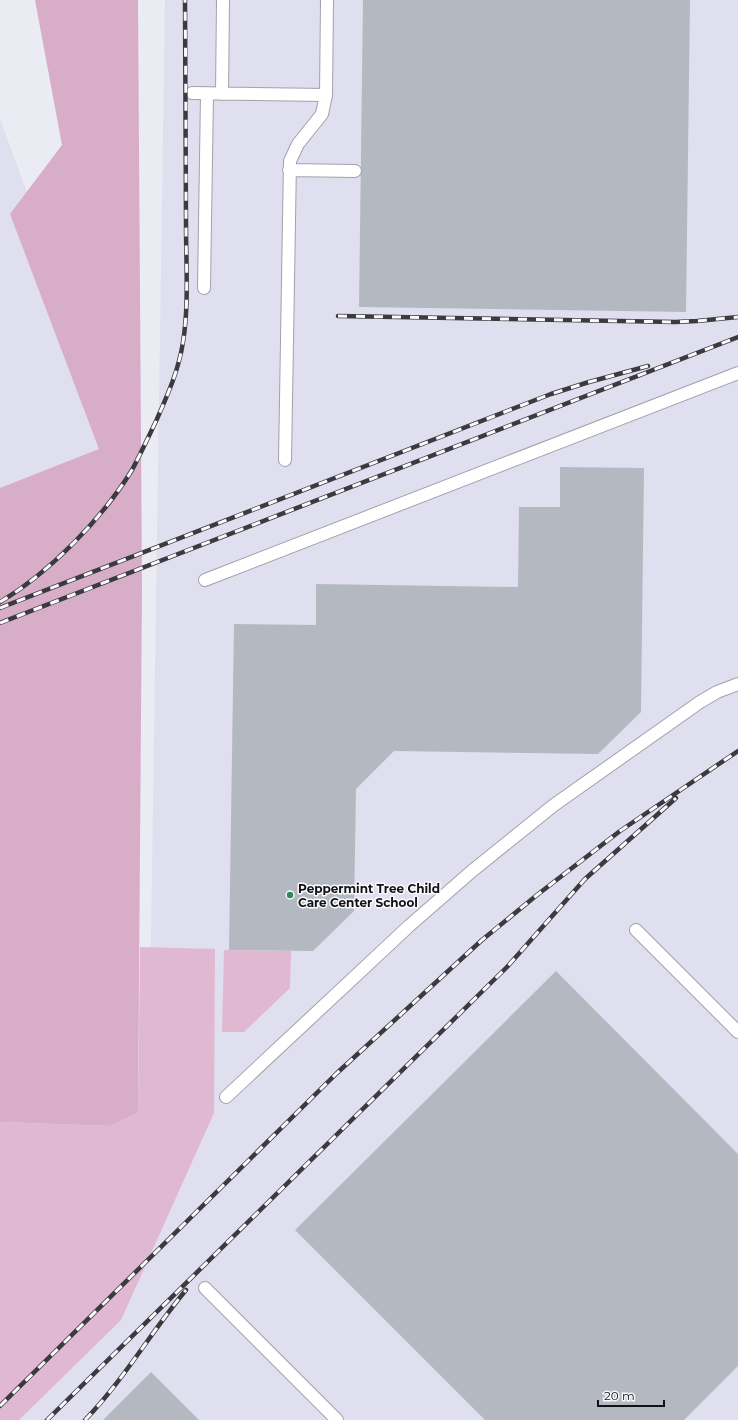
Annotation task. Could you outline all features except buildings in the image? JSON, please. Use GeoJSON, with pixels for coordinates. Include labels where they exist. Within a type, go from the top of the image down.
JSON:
{"type":"FeatureCollection","features":[{"type":"Feature","properties":{"kind":"lane"},"geometry":{"type":"LineString","coordinates":[[222,94],[223,0]]}},
{"type":"Feature","properties":{"kind":"lane"},"geometry":{"type":"LineString","coordinates":[[285,460],[289,170],[293,152],[322,114],[326,95],[327,0]]}},
{"type":"Feature","properties":{"kind":"lane"},"geometry":{"type":"LineString","coordinates":[[192,94],[326,95]]}},
{"type":"Feature","properties":{"kind":"lane"},"geometry":{"type":"LineString","coordinates":[[204,288],[207,94]]}},
{"type":"Feature","properties":{"kind":"lane"},"geometry":{"type":"LineString","coordinates":[[289,170],[355,171]]}},
{"type":"Feature","properties":{"kind":"lane"},"geometry":{"type":"LineString","coordinates":[[205,580],[738,373]]}},
{"type":"Feature","properties":{"kind":"lane"},"geometry":{"type":"LineString","coordinates":[[226,1097],[425,911],[499,848],[554,805],[700,702],[717,692],[738,684]]}},
{"type":"Feature","properties":{"kind":"lane"},"geometry":{"type":"LineString","coordinates":[[636,930],[738,1032]]}},
{"type":"Feature","properties":{"kind":"lane"},"geometry":{"type":"LineString","coordinates":[[205,1288],[336,1420]]}},
{"type":"Feature","properties":{"kind":"shaded area"},"geometry":{"type":"Polygon","coordinates":[[[35,0],[138,0],[142,586],[138,1113],[110,1126],[0,1122],[0,488],[99,449],[10,214],[62,145],[35,0]]]}},
{"type":"Feature","properties":{"kind":"shaded area"},"geometry":{"type":"Polygon","coordinates":[[[165,0],[738,0],[738,1420],[0,1420],[147,1207],[165,0]]]}},
{"type":"Feature","properties":{"kind":"shaded area"},"geometry":{"type":"Polygon","coordinates":[[[0,119],[119,442],[0,488],[0,119]]]}},
{"type":"Feature","properties":{"kind":"shaded area"},"geometry":{"type":"Polygon","coordinates":[[[140,947],[215,949],[214,1113],[121,1320],[19,1420],[0,1420],[0,1122],[110,1126],[138,1113],[140,947]]]}},
{"type":"Feature","properties":{"kind":"shaded area"},"geometry":{"type":"Polygon","coordinates":[[[224,950],[291,951],[290,988],[244,1032],[222,1032],[224,950]]]}},
{"type":"Feature","properties":{"kind":"railway"},"geometry":{"type":"LineString","coordinates":[[0,602],[37,576],[73,544],[90,526],[120,489],[132,470],[157,419],[176,372],[183,342],[187,299],[185,0]]}},
{"type":"Feature","properties":{"kind":"railway"},"geometry":{"type":"LineString","coordinates":[[338,316],[675,322],[738,317]]}},
{"type":"Feature","properties":{"kind":"railway"},"geometry":{"type":"LineString","coordinates":[[0,623],[738,337]]}},
{"type":"Feature","properties":{"kind":"railway"},"geometry":{"type":"LineString","coordinates":[[0,608],[551,394],[648,366]]}},
{"type":"Feature","properties":{"kind":"railway"},"geometry":{"type":"LineString","coordinates":[[0,1406],[337,1073],[482,940],[537,895],[620,831],[738,751]]}},
{"type":"Feature","properties":{"kind":"railway"},"geometry":{"type":"LineString","coordinates":[[47,1420],[507,967],[585,879],[676,798]]}},
{"type":"Feature","properties":{"kind":"railway"},"geometry":{"type":"LineString","coordinates":[[85,1420],[112,1389],[186,1290]]}},
{"type":"Feature","properties":{"kind":"place","name":"Peppermint Tree Child Care Center School"},"geometry":{"type":"Point","coordinates":[290,895]}}]}
